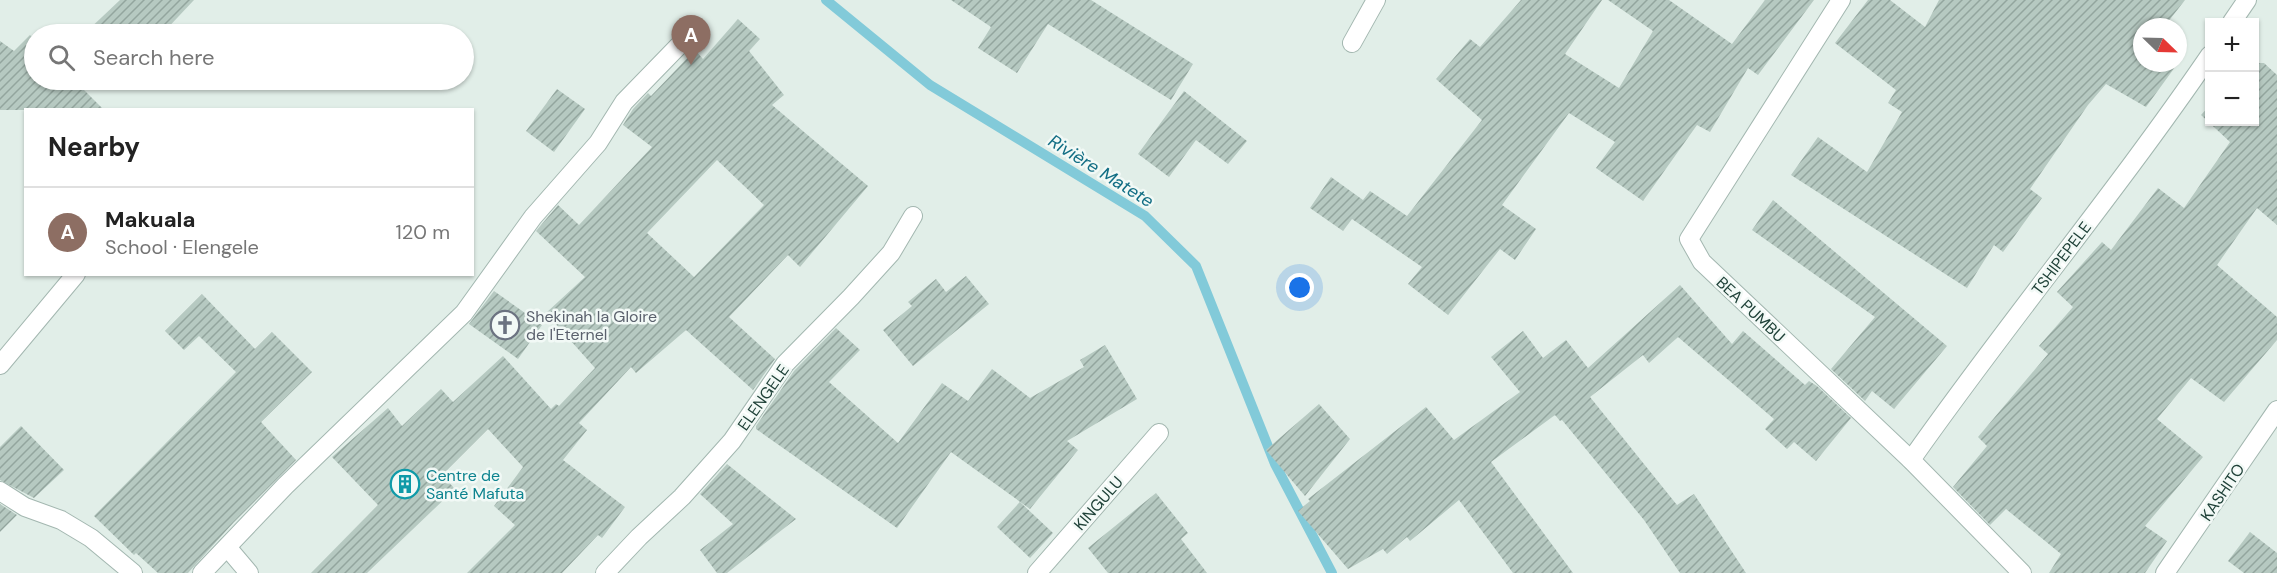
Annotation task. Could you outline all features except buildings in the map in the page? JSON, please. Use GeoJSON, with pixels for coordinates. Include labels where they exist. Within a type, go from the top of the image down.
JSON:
{"type":"FeatureCollection","features":[{"type":"Feature","properties":{"kind":"street"},"geometry":{"type":"LineString","coordinates":[[1352,43],[1376,0]]}},
{"type":"Feature","properties":{"kind":"street","name":"BEA PUMBU"},"geometry":{"type":"LineString","coordinates":[[1841,0],[1689,239],[1702,262],[1911,460],[2022,573]]}},
{"type":"Feature","properties":{"kind":"street"},"geometry":{"type":"LineString","coordinates":[[2235,18],[2247,0]]}},
{"type":"Feature","properties":{"kind":"street"},"geometry":{"type":"LineString","coordinates":[[202,573],[285,486],[464,314],[533,217],[598,143],[624,102],[694,30]]}},
{"type":"Feature","properties":{"kind":"street","name":"TSHIPEPELE"},"geometry":{"type":"LineString","coordinates":[[1911,460],[1962,388],[2169,115],[2205,62]]}},
{"type":"Feature","properties":{"kind":"street","name":"ELENGELE"},"geometry":{"type":"LineString","coordinates":[[605,573],[682,497],[732,441],[785,364],[852,297],[891,253],[913,216]]}},
{"type":"Feature","properties":{"kind":"street"},"geometry":{"type":"LineString","coordinates":[[0,365],[74,276]]}},
{"type":"Feature","properties":{"kind":"street","name":"KASHITO"},"geometry":{"type":"LineString","coordinates":[[2165,573],[2277,410]]}},
{"type":"Feature","properties":{"kind":"street","name":"KINGULU"},"geometry":{"type":"LineString","coordinates":[[1037,573],[1159,433]]}},
{"type":"Feature","properties":{"kind":"street"},"geometry":{"type":"LineString","coordinates":[[0,490],[25,507],[61,520],[91,538],[133,573]]}},
{"type":"Feature","properties":{"kind":"street"},"geometry":{"type":"LineString","coordinates":[[227,547],[249,573]]}},
{"type":"Feature","properties":{"kind":"waterway","name":"Rivière Matete"},"geometry":{"type":"LineString","coordinates":[[826,0],[930,85],[1145,216],[1196,266],[1275,464],[1332,573]]}},
{"type":"Feature","properties":{"kind":"place","name":"Makuala"},"geometry":{"type":"Point","coordinates":[691,65]}},
{"type":"Feature","properties":{"kind":"place","name":"Shekinah la Gloire de l'Eternel"},"geometry":{"type":"Point","coordinates":[505,325]}},
{"type":"Feature","properties":{"kind":"place","name":"Centre de Santé Mafuta"},"geometry":{"type":"Point","coordinates":[405,484]}}]}
